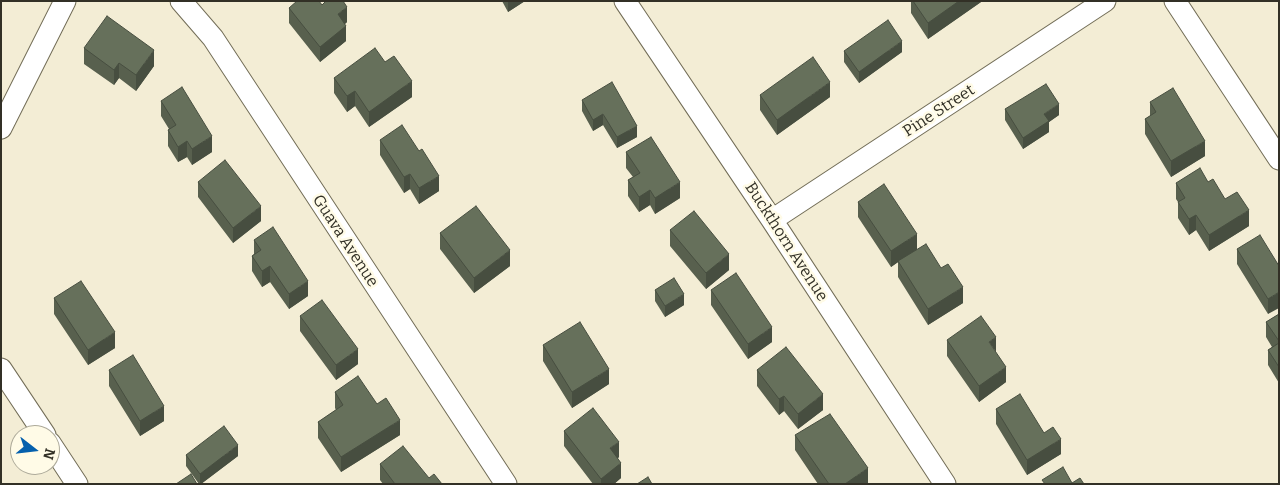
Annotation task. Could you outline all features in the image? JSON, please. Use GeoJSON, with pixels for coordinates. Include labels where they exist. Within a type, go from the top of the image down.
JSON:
{"type":"FeatureCollection","features":[{"type":"Feature","properties":{"kind":"street"},"geometry":{"type":"LineString","coordinates":[[1,128],[65,1]]}},
{"type":"Feature","properties":{"kind":"street","name":"Guava Avenue"},"geometry":{"type":"LineString","coordinates":[[181,1],[213,38],[506,484]]}},
{"type":"Feature","properties":{"kind":"street","name":"Buckthorn Avenue"},"geometry":{"type":"LineString","coordinates":[[625,1],[772,220],[945,484]]}},
{"type":"Feature","properties":{"kind":"street","name":"Pine Street"},"geometry":{"type":"LineString","coordinates":[[772,220],[1105,1]]}},
{"type":"Feature","properties":{"kind":"street"},"geometry":{"type":"LineString","coordinates":[[1175,1],[1279,159]]}},
{"type":"Feature","properties":{"kind":"street"},"geometry":{"type":"LineString","coordinates":[[1,369],[38,425]]}},
{"type":"Feature","properties":{"kind":"street"},"geometry":{"type":"LineString","coordinates":[[60,458],[77,484]]}},
{"type":"Feature","properties":{"kind":"building"},"geometry":{"type":"Polygon","coordinates":[[[297,1],[319,1],[322,5],[326,1],[343,1],[347,7],[338,14],[346,26],[320,47],[289,8],[297,1]]]}},
{"type":"Feature","properties":{"kind":"building"},"geometry":{"type":"Polygon","coordinates":[[[913,1],[959,1],[928,23],[913,1]]]}},
{"type":"Feature","properties":{"kind":"building"},"geometry":{"type":"Polygon","coordinates":[[[107,16],[154,50],[136,75],[119,63],[114,70],[84,48],[107,16]]]}},
{"type":"Feature","properties":{"kind":"building"},"geometry":{"type":"Polygon","coordinates":[[[888,20],[902,41],[859,72],[844,51],[888,20]]]}},
{"type":"Feature","properties":{"kind":"building"},"geometry":{"type":"Polygon","coordinates":[[[375,48],[385,62],[394,56],[412,81],[369,112],[355,91],[347,96],[334,78],[375,48]]]}},
{"type":"Feature","properties":{"kind":"building"},"geometry":{"type":"Polygon","coordinates":[[[813,57],[830,82],[777,120],[760,95],[813,57]]]}},
{"type":"Feature","properties":{"kind":"building"},"geometry":{"type":"Polygon","coordinates":[[[612,82],[637,126],[617,137],[603,114],[593,120],[582,100],[612,82]]]}},
{"type":"Feature","properties":{"kind":"building"},"geometry":{"type":"Polygon","coordinates":[[[1046,84],[1059,104],[1044,114],[1049,121],[1023,138],[1005,109],[1046,84]]]}},
{"type":"Feature","properties":{"kind":"building"},"geometry":{"type":"Polygon","coordinates":[[[182,87],[212,136],[192,149],[187,141],[178,147],[168,130],[176,125],[161,101],[182,87]]]}},
{"type":"Feature","properties":{"kind":"building"},"geometry":{"type":"Polygon","coordinates":[[[1173,88],[1205,141],[1171,161],[1145,119],[1156,112],[1150,102],[1173,88]]]}},
{"type":"Feature","properties":{"kind":"building"},"geometry":{"type":"Polygon","coordinates":[[[402,125],[419,151],[422,149],[439,176],[419,188],[410,174],[404,177],[380,140],[402,125]]]}},
{"type":"Feature","properties":{"kind":"building"},"geometry":{"type":"Polygon","coordinates":[[[651,137],[680,182],[655,198],[650,190],[639,197],[628,180],[640,173],[626,152],[651,137]]]}},
{"type":"Feature","properties":{"kind":"building"},"geometry":{"type":"Polygon","coordinates":[[[225,160],[261,206],[233,228],[198,182],[225,160]]]}},
{"type":"Feature","properties":{"kind":"building"},"geometry":{"type":"Polygon","coordinates":[[[1200,168],[1208,182],[1213,179],[1225,199],[1237,192],[1249,210],[1209,235],[1196,215],[1189,219],[1178,202],[1185,198],[1176,183],[1200,168]]]}},
{"type":"Feature","properties":{"kind":"building"},"geometry":{"type":"Polygon","coordinates":[[[884,184],[917,234],[891,251],[858,202],[884,184]]]}},
{"type":"Feature","properties":{"kind":"building"},"geometry":{"type":"Polygon","coordinates":[[[476,206],[510,250],[474,278],[440,233],[476,206]]]}},
{"type":"Feature","properties":{"kind":"building"},"geometry":{"type":"Polygon","coordinates":[[[694,211],[729,254],[706,273],[670,230],[694,211]]]}},
{"type":"Feature","properties":{"kind":"building"},"geometry":{"type":"Polygon","coordinates":[[[273,227],[308,281],[289,294],[270,266],[262,271],[252,256],[261,250],[254,240],[273,227]]]}},
{"type":"Feature","properties":{"kind":"building"},"geometry":{"type":"Polygon","coordinates":[[[1260,235],[1279,266],[1279,292],[1268,299],[1237,249],[1260,235]]]}},
{"type":"Feature","properties":{"kind":"building"},"geometry":{"type":"Polygon","coordinates":[[[926,244],[941,268],[948,264],[963,287],[928,309],[898,261],[926,244]]]}},
{"type":"Feature","properties":{"kind":"building"},"geometry":{"type":"Polygon","coordinates":[[[736,273],[772,327],[748,344],[711,290],[736,273]]]}},
{"type":"Feature","properties":{"kind":"building"},"geometry":{"type":"Polygon","coordinates":[[[674,278],[684,294],[665,306],[655,290],[674,278]]]}},
{"type":"Feature","properties":{"kind":"building"},"geometry":{"type":"Polygon","coordinates":[[[81,281],[115,332],[88,350],[54,298],[81,281]]]}},
{"type":"Feature","properties":{"kind":"building"},"geometry":{"type":"Polygon","coordinates":[[[322,300],[358,349],[336,365],[300,316],[322,300]]]}},
{"type":"Feature","properties":{"kind":"building"},"geometry":{"type":"Polygon","coordinates":[[[1279,314],[1279,341],[1266,322],[1279,314]]]}},
{"type":"Feature","properties":{"kind":"building"},"geometry":{"type":"Polygon","coordinates":[[[981,316],[996,337],[989,342],[1006,367],[979,386],[947,340],[981,316]]]}},
{"type":"Feature","properties":{"kind":"building"},"geometry":{"type":"Polygon","coordinates":[[[580,322],[609,369],[572,392],[543,345],[580,322]]]}},
{"type":"Feature","properties":{"kind":"building"},"geometry":{"type":"Polygon","coordinates":[[[1279,343],[1279,367],[1268,350],[1279,343]]]}},
{"type":"Feature","properties":{"kind":"building"},"geometry":{"type":"Polygon","coordinates":[[[786,347],[823,394],[798,414],[784,396],[779,399],[757,370],[786,347]]]}},
{"type":"Feature","properties":{"kind":"building"},"geometry":{"type":"Polygon","coordinates":[[[133,355],[164,406],[140,421],[109,370],[133,355]]]}},
{"type":"Feature","properties":{"kind":"building"},"geometry":{"type":"Polygon","coordinates":[[[358,376],[377,404],[386,398],[400,420],[341,457],[318,422],[343,405],[335,392],[358,376]]]}},
{"type":"Feature","properties":{"kind":"building"},"geometry":{"type":"Polygon","coordinates":[[[1020,394],[1044,433],[1053,427],[1061,439],[1027,460],[996,409],[1020,394]]]}},
{"type":"Feature","properties":{"kind":"building"},"geometry":{"type":"Polygon","coordinates":[[[593,408],[619,442],[610,448],[621,463],[601,479],[564,431],[593,408]]]}},
{"type":"Feature","properties":{"kind":"building"},"geometry":{"type":"Polygon","coordinates":[[[830,414],[868,468],[845,484],[829,484],[795,435],[830,414]]]}},
{"type":"Feature","properties":{"kind":"building"},"geometry":{"type":"Polygon","coordinates":[[[224,426],[238,445],[200,474],[186,455],[224,426]]]}},
{"type":"Feature","properties":{"kind":"building"},"geometry":{"type":"Polygon","coordinates":[[[403,446],[429,478],[434,474],[442,484],[395,484],[380,464],[403,446]]]}},
{"type":"Feature","properties":{"kind":"building"},"geometry":{"type":"Polygon","coordinates":[[[1063,467],[1072,483],[1080,478],[1084,484],[1045,484],[1042,480],[1063,467]]]}},
{"type":"Feature","properties":{"kind":"building"},"geometry":{"type":"Polygon","coordinates":[[[191,474],[197,484],[176,484],[191,474]]]}},
{"type":"Feature","properties":{"kind":"building"},"geometry":{"type":"Polygon","coordinates":[[[648,477],[652,484],[637,484],[648,477]]]}}]}
